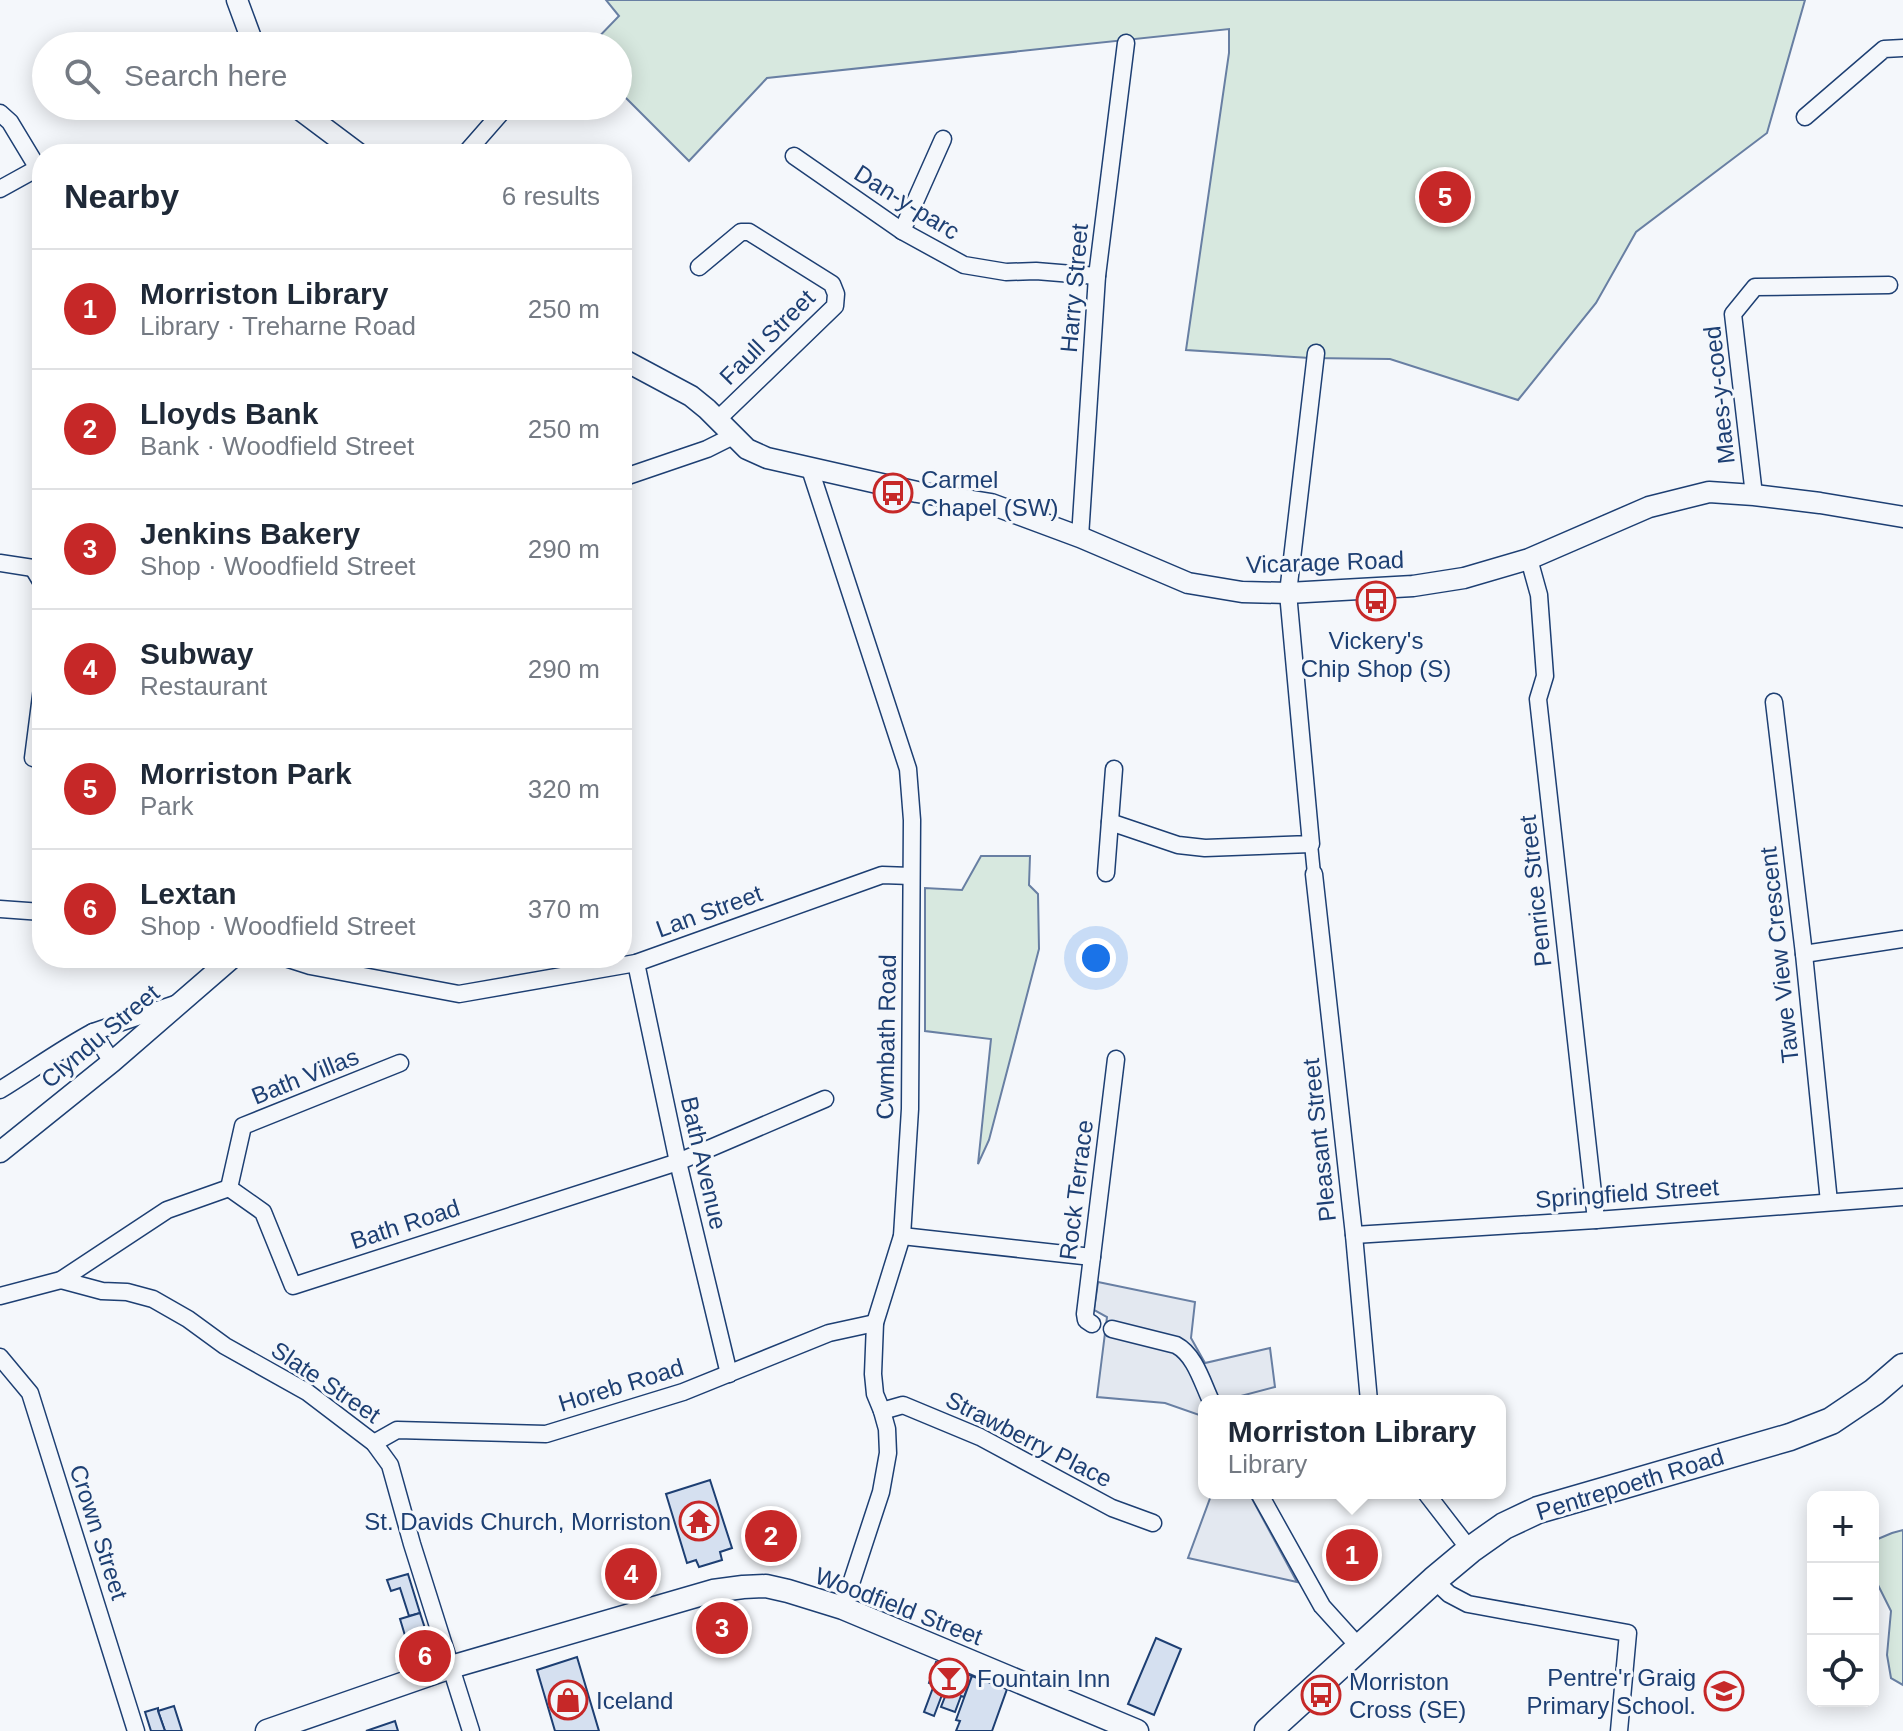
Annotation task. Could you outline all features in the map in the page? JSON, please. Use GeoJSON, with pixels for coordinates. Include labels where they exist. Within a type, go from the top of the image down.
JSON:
{"type":"FeatureCollection","features":[{"type":"Feature","properties":{"kind":"main road","name":"Pentrepoeth Road"},"geometry":{"type":"LineString","coordinates":[[1268,1731],[1434,1580],[1504,1526],[1538,1510],[1790,1437],[1831,1421],[1874,1392],[1903,1367]]}},
{"type":"Feature","properties":{"kind":"main road","name":"Woodfield Street"},"geometry":{"type":"LineString","coordinates":[[267,1731],[451,1667],[713,1591],[766,1586],[843,1608],[1137,1731]]}},
{"type":"Feature","properties":{"kind":"main road"},"geometry":{"type":"LineString","coordinates":[[1286,1731],[1285,1727],[1304,1699]]}},
{"type":"Feature","properties":{"kind":"street"},"geometry":{"type":"LineString","coordinates":[[237,0],[249,32]]}},
{"type":"Feature","properties":{"kind":"street","name":"Harry Street"},"geometry":{"type":"LineString","coordinates":[[1080,537],[1097,276],[1126,43]]}},
{"type":"Feature","properties":{"kind":"street"},"geometry":{"type":"LineString","coordinates":[[1805,117],[1884,49],[1903,48]]}},
{"type":"Feature","properties":{"kind":"street"},"geometry":{"type":"LineString","coordinates":[[0,113],[10,122],[32,158]]}},
{"type":"Feature","properties":{"kind":"street"},"geometry":{"type":"LineString","coordinates":[[314,120],[346,144]]}},
{"type":"Feature","properties":{"kind":"street"},"geometry":{"type":"LineString","coordinates":[[474,144],[495,120]]}},
{"type":"Feature","properties":{"kind":"street"},"geometry":{"type":"LineString","coordinates":[[902,231],[943,139]]}},
{"type":"Feature","properties":{"kind":"street","name":"Dan-y-parc"},"geometry":{"type":"LineString","coordinates":[[794,156],[902,231],[964,265],[1006,272],[1097,276]]}},
{"type":"Feature","properties":{"kind":"street"},"geometry":{"type":"LineString","coordinates":[[0,189],[32,175]]}},
{"type":"Feature","properties":{"kind":"street","name":"Faull Street"},"geometry":{"type":"LineString","coordinates":[[699,267],[741,232],[749,232],[832,284],[836,294],[835,306],[717,420]]}},
{"type":"Feature","properties":{"kind":"street","name":"Maes-y-coed"},"geometry":{"type":"LineString","coordinates":[[1754,495],[1733,314],[1755,287],[1889,285]]}},
{"type":"Feature","properties":{"kind":"street"},"geometry":{"type":"LineString","coordinates":[[1314,874],[1288,593],[1316,353]]}},
{"type":"Feature","properties":{"kind":"street","name":"Vicarage Road"},"geometry":{"type":"LineString","coordinates":[[632,364],[691,396],[747,449],[767,458],[917,492],[991,504],[1080,537],[1188,583],[1242,592],[1288,593],[1413,586],[1464,578],[1529,559],[1649,507],[1709,492],[1820,503],[1903,517]]}},
{"type":"Feature","properties":{"kind":"street"},"geometry":{"type":"LineString","coordinates":[[632,475],[707,449],[733,436]]}},
{"type":"Feature","properties":{"kind":"street","name":"Cwmbath Road"},"geometry":{"type":"LineString","coordinates":[[810,469],[908,769],[912,820],[910,1109],[902,1236],[875,1323],[875,1394],[887,1429],[888,1453],[881,1492],[843,1608]]}},
{"type":"Feature","properties":{"kind":"street","name":"Penrice Street"},"geometry":{"type":"LineString","coordinates":[[1529,559],[1539,595],[1545,676],[1538,699],[1596,1220]]}},
{"type":"Feature","properties":{"kind":"street"},"geometry":{"type":"LineString","coordinates":[[0,563],[32,563]]}},
{"type":"Feature","properties":{"kind":"street","name":"Tawe View Crescent"},"geometry":{"type":"LineString","coordinates":[[1774,702],[1829,1202]]}},
{"type":"Feature","properties":{"kind":"street"},"geometry":{"type":"LineString","coordinates":[[1106,873],[1114,769]]}},
{"type":"Feature","properties":{"kind":"street"},"geometry":{"type":"LineString","coordinates":[[1110,822],[1178,845],[1205,848],[1311,844]]}},
{"type":"Feature","properties":{"kind":"street","name":"Pleasant Street"},"geometry":{"type":"LineString","coordinates":[[1314,874],[1368,1395]]}},
{"type":"Feature","properties":{"kind":"street","name":"Lan Street"},"geometry":{"type":"LineString","coordinates":[[632,964],[882,875],[911,876]]}},
{"type":"Feature","properties":{"kind":"street"},"geometry":{"type":"LineString","coordinates":[[0,909],[32,911]]}},
{"type":"Feature","properties":{"kind":"street"},"geometry":{"type":"LineString","coordinates":[[1804,954],[1903,939]]}},
{"type":"Feature","properties":{"kind":"street","name":"Bath Avenue"},"geometry":{"type":"LineString","coordinates":[[636,963],[678,1162],[729,1374]]}},
{"type":"Feature","properties":{"kind":"street","name":"Clyndu Street"},"geometry":{"type":"LineString","coordinates":[[0,1152],[112,1062],[220,968]]}},
{"type":"Feature","properties":{"kind":"street","name":"Lan Street"},"geometry":{"type":"LineString","coordinates":[[321,968],[459,994],[607,968]]}},
{"type":"Feature","properties":{"kind":"street"},"geometry":{"type":"LineString","coordinates":[[0,1090],[93,1032],[179,1003]]}},
{"type":"Feature","properties":{"kind":"street"},"geometry":{"type":"LineString","coordinates":[[93,1032],[112,1062]]}},
{"type":"Feature","properties":{"kind":"street","name":"Rock Terrace"},"geometry":{"type":"LineString","coordinates":[[1092,1324],[1086,1320],[1085,1314],[1116,1059]]}},
{"type":"Feature","properties":{"kind":"street","name":"Bath Villas"},"geometry":{"type":"LineString","coordinates":[[229,1188],[243,1126],[400,1063]]}},
{"type":"Feature","properties":{"kind":"street","name":"Bath Road"},"geometry":{"type":"LineString","coordinates":[[229,1188],[263,1212],[293,1286],[678,1162],[825,1099]]}},
{"type":"Feature","properties":{"kind":"street"},"geometry":{"type":"LineString","coordinates":[[0,1296],[61,1280],[167,1210],[229,1188]]}},
{"type":"Feature","properties":{"kind":"street","name":"Springfield Street"},"geometry":{"type":"LineString","coordinates":[[1354,1235],[1903,1197]]}},
{"type":"Feature","properties":{"kind":"street"},"geometry":{"type":"LineString","coordinates":[[902,1236],[1092,1257]]}},
{"type":"Feature","properties":{"kind":"street","name":"Slate Street"},"geometry":{"type":"LineString","coordinates":[[61,1280],[102,1291],[127,1292],[153,1299],[225,1346],[307,1392],[374,1443],[390,1465],[471,1731]]}},
{"type":"Feature","properties":{"kind":"street","name":"Horeb Road"},"geometry":{"type":"LineString","coordinates":[[374,1443],[397,1430],[546,1434],[683,1392],[829,1333],[875,1323]]}},
{"type":"Feature","properties":{"kind":"street"},"geometry":{"type":"LineString","coordinates":[[1112,1329],[1184,1349],[1190,1355],[1208,1395]]}},
{"type":"Feature","properties":{"kind":"street","name":"Crown Street"},"geometry":{"type":"LineString","coordinates":[[0,1357],[8,1374],[30,1393],[136,1731]]}},
{"type":"Feature","properties":{"kind":"street","name":"Strawberry Place"},"geometry":{"type":"LineString","coordinates":[[882,1411],[903,1405],[967,1431],[1112,1508],[1153,1523]]}},
{"type":"Feature","properties":{"kind":"street"},"geometry":{"type":"LineString","coordinates":[[1262,1499],[1322,1606],[1360,1648]]}},
{"type":"Feature","properties":{"kind":"street"},"geometry":{"type":"LineString","coordinates":[[1431,1499],[1470,1550]]}},
{"type":"Feature","properties":{"kind":"street"},"geometry":{"type":"LineString","coordinates":[[1434,1580],[1449,1594],[1468,1604],[1628,1633],[1619,1731]]}},
{"type":"Feature","properties":{"kind":"shaded area"},"geometry":{"type":"Polygon","coordinates":[[[606,0],[1805,0],[1767,133],[1636,232],[1596,303],[1518,400],[1390,359],[1310,358],[1186,350],[1229,53],[1229,29],[767,78],[689,161],[632,104],[632,32],[604,32],[619,16],[606,0]]]}},
{"type":"Feature","properties":{"kind":"shaded area"},"geometry":{"type":"Polygon","coordinates":[[[981,856],[1030,856],[1029,885],[1038,894],[1039,949],[989,1140],[978,1164],[991,1039],[925,1031],[925,888],[962,890],[981,856]]]}},
{"type":"Feature","properties":{"kind":"shaded area"},"geometry":{"type":"Polygon","coordinates":[[[1098,1282],[1195,1302],[1191,1338],[1205,1363],[1270,1348],[1275,1387],[1245,1395],[1198,1395],[1198,1415],[1165,1403],[1097,1397],[1107,1317],[1094,1310],[1098,1282]]]}},
{"type":"Feature","properties":{"kind":"shaded area"},"geometry":{"type":"Polygon","coordinates":[[[1210,1499],[1252,1499],[1297,1582],[1188,1558],[1210,1499]]]}},
{"type":"Feature","properties":{"kind":"shaded area"},"geometry":{"type":"Polygon","coordinates":[[[1903,1530],[1903,1685],[1891,1678],[1887,1655],[1891,1611],[1879,1587],[1879,1538],[1903,1530]]]}},
{"type":"Feature","properties":{"kind":"building","name":"St. Davids Church, Morriston"},"geometry":{"type":"Polygon","coordinates":[[[710,1480],[732,1548],[720,1552],[722,1560],[699,1567],[696,1560],[687,1563],[666,1494],[710,1480]]]}},
{"type":"Feature","properties":{"kind":"building"},"geometry":{"type":"Polygon","coordinates":[[[769,1509],[790,1518],[773,1563],[752,1555],[769,1509]]]}},
{"type":"Feature","properties":{"kind":"building"},"geometry":{"type":"Polygon","coordinates":[[[408,1574],[420,1613],[409,1616],[400,1588],[391,1591],[387,1580],[408,1574]]]}},
{"type":"Feature","properties":{"kind":"building"},"geometry":{"type":"Polygon","coordinates":[[[420,1613],[434,1656],[413,1662],[400,1619],[420,1613]]]}},
{"type":"Feature","properties":{"kind":"building"},"geometry":{"type":"Polygon","coordinates":[[[1156,1638],[1181,1649],[1154,1715],[1128,1704],[1156,1638]]]}},
{"type":"Feature","properties":{"kind":"building","name":"Iceland"},"geometry":{"type":"Polygon","coordinates":[[[577,1657],[599,1731],[555,1731],[537,1670],[577,1657]]]}},
{"type":"Feature","properties":{"kind":"building"},"geometry":{"type":"Polygon","coordinates":[[[936,1662],[972,1676],[955,1712],[941,1707],[948,1689],[945,1687],[934,1716],[924,1712],[934,1685],[929,1683],[936,1662]]]}},
{"type":"Feature","properties":{"kind":"building"},"geometry":{"type":"Polygon","coordinates":[[[972,1676],[1007,1689],[992,1731],[956,1731],[960,1721],[956,1720],[972,1676]]]}},
{"type":"Feature","properties":{"kind":"building"},"geometry":{"type":"Polygon","coordinates":[[[174,1706],[182,1731],[165,1731],[158,1711],[174,1706]]]}},
{"type":"Feature","properties":{"kind":"building"},"geometry":{"type":"Polygon","coordinates":[[[158,1708],[165,1731],[151,1731],[145,1712],[158,1708]]]}},
{"type":"Feature","properties":{"kind":"building"},"geometry":{"type":"Polygon","coordinates":[[[395,1721],[398,1731],[366,1731],[395,1721]]]}},
{"type":"Feature","properties":{"kind":"place","name":"Morriston Park"},"geometry":{"type":"Point","coordinates":[1445,197]}},
{"type":"Feature","properties":{"kind":"place","name":"Carmel Chapel (SW)"},"geometry":{"type":"Point","coordinates":[893,493]}},
{"type":"Feature","properties":{"kind":"place","name":"Vickery's Chip Shop (S)"},"geometry":{"type":"Point","coordinates":[1376,601]}},
{"type":"Feature","properties":{"kind":"place","name":"St. Davids Church, Morriston"},"geometry":{"type":"Point","coordinates":[699,1521]}},
{"type":"Feature","properties":{"kind":"place","name":"Lloyds Bank"},"geometry":{"type":"Point","coordinates":[771,1536]}},
{"type":"Feature","properties":{"kind":"place","name":"Morriston Library"},"geometry":{"type":"Point","coordinates":[1352,1555]}},
{"type":"Feature","properties":{"kind":"place","name":"Subway"},"geometry":{"type":"Point","coordinates":[631,1574]}},
{"type":"Feature","properties":{"kind":"place","name":"Jenkins Bakery"},"geometry":{"type":"Point","coordinates":[722,1628]}},
{"type":"Feature","properties":{"kind":"place","name":"Lextan"},"geometry":{"type":"Point","coordinates":[425,1656]}},
{"type":"Feature","properties":{"kind":"place","name":"Fountain Inn"},"geometry":{"type":"Point","coordinates":[949,1678]}},
{"type":"Feature","properties":{"kind":"place","name":"Pentre'r Graig Primary School."},"geometry":{"type":"Point","coordinates":[1724,1691]}},
{"type":"Feature","properties":{"kind":"place","name":"Morriston Cross (SE)"},"geometry":{"type":"Point","coordinates":[1321,1695]}},
{"type":"Feature","properties":{"kind":"place","name":"Iceland"},"geometry":{"type":"Point","coordinates":[568,1700]}}]}
